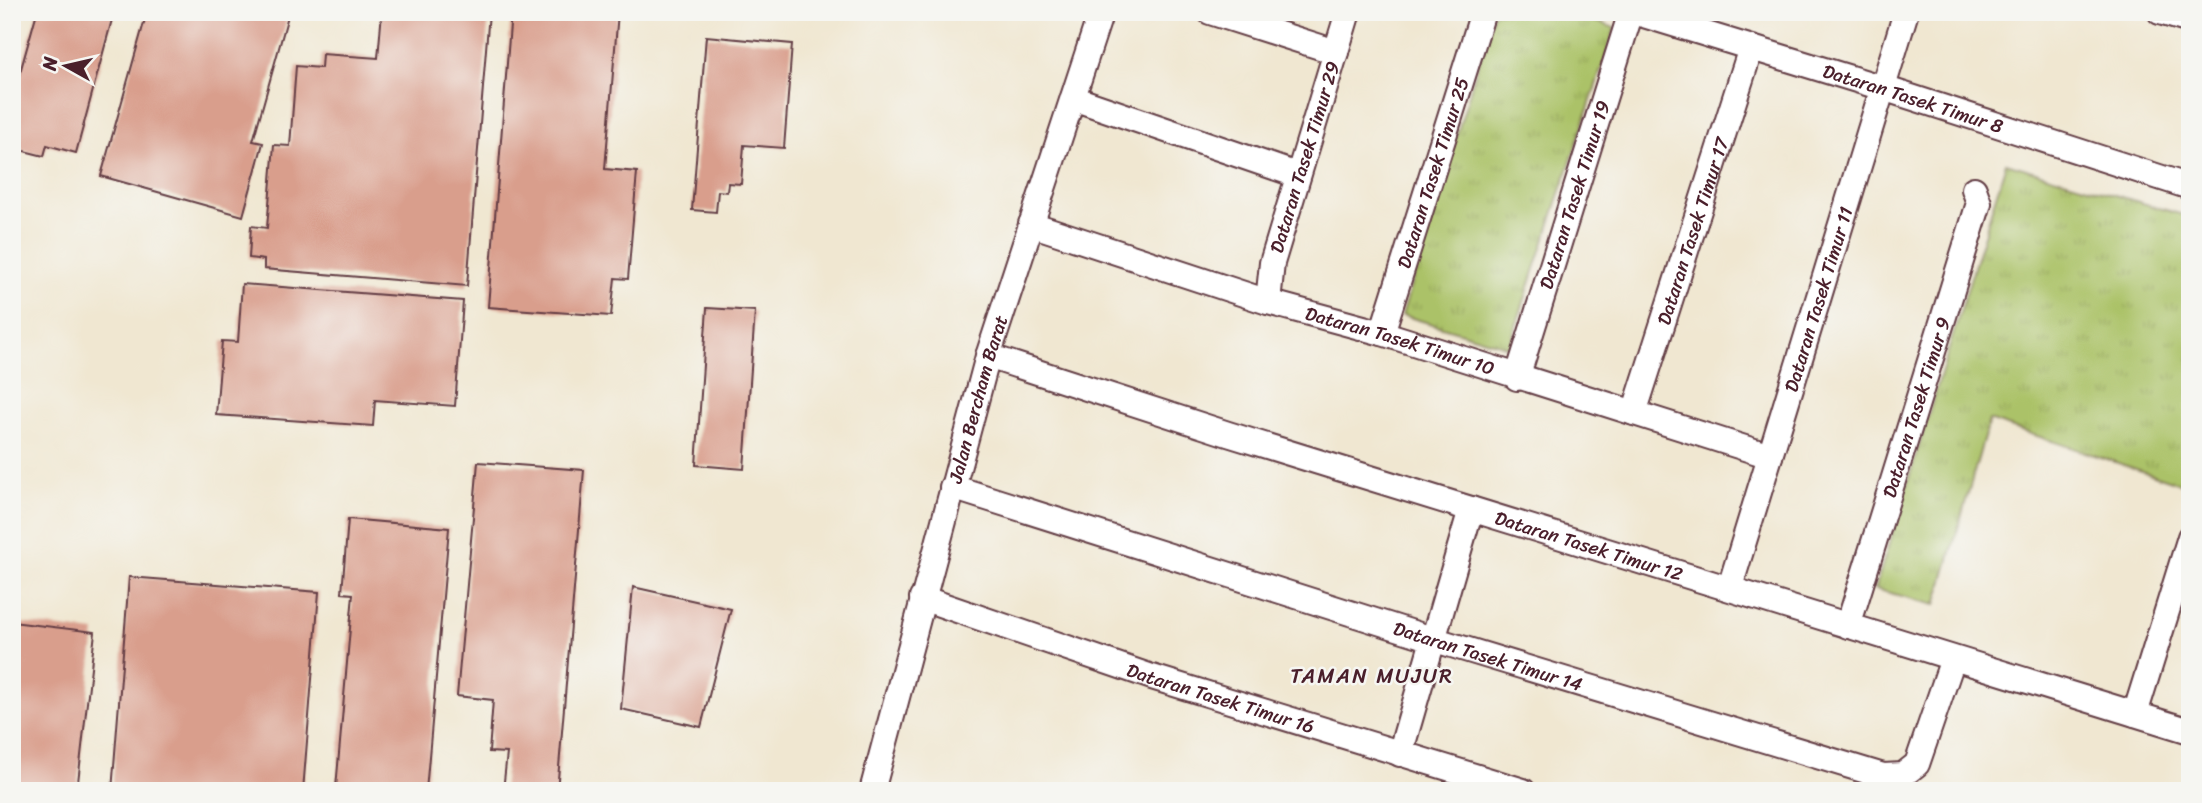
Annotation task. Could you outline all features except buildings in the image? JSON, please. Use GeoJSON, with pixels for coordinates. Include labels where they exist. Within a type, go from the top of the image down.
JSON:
{"type":"FeatureCollection","features":[{"type":"Feature","properties":{"kind":"street","name":"Jalan Bercham Barat"},"geometry":{"type":"LineString","coordinates":[[872,791],[988,356],[1101,12]]}},
{"type":"Feature","properties":{"kind":"street"},"geometry":{"type":"LineString","coordinates":[[1210,12],[1336,52]]}},
{"type":"Feature","properties":{"kind":"street","name":"Dataran Tasek Timur 29"},"geometry":{"type":"LineString","coordinates":[[1268,302],[1272,263],[1348,12]]}},
{"type":"Feature","properties":{"kind":"street","name":"Dataran Tasek Timur 25"},"geometry":{"type":"LineString","coordinates":[[1382,333],[1483,12]]}},
{"type":"Feature","properties":{"kind":"street","name":"Dataran Tasek Timur 8"},"geometry":{"type":"LineString","coordinates":[[1633,12],[1883,88],[2190,187]]}},
{"type":"Feature","properties":{"kind":"street","name":"Dataran Tasek Timur 19"},"geometry":{"type":"LineString","coordinates":[[1517,377],[1633,12]]}},
{"type":"Feature","properties":{"kind":"street","name":"Dataran Tasek Timur 11"},"geometry":{"type":"LineString","coordinates":[[1730,587],[1906,12]]}},
{"type":"Feature","properties":{"kind":"street"},"geometry":{"type":"LineString","coordinates":[[2160,12],[2190,21]]}},
{"type":"Feature","properties":{"kind":"street","name":"Dataran Tasek Timur 17"},"geometry":{"type":"LineString","coordinates":[[1634,414],[1751,48]]}},
{"type":"Feature","properties":{"kind":"street"},"geometry":{"type":"LineString","coordinates":[[1073,98],[1297,175]]}},
{"type":"Feature","properties":{"kind":"street","name":"Dataran Tasek Timur 9"},"geometry":{"type":"LineString","coordinates":[[1848,626],[1979,202],[1974,189]]}},
{"type":"Feature","properties":{"kind":"street","name":"Dataran Tasek Timur 10"},"geometry":{"type":"LineString","coordinates":[[1031,224],[1268,302],[1382,333],[1770,456]]}},
{"type":"Feature","properties":{"kind":"street","name":"Dataran Tasek Timur 12"},"geometry":{"type":"LineString","coordinates":[[988,356],[1471,509],[2190,731]]}},
{"type":"Feature","properties":{"kind":"street","name":"Dataran Tasek Timur 14"},"geometry":{"type":"LineString","coordinates":[[952,487],[1432,639],[1883,776],[1903,775],[1917,764],[1953,659]]}},
{"type":"Feature","properties":{"kind":"street"},"geometry":{"type":"LineString","coordinates":[[1399,754],[1471,509]]}},
{"type":"Feature","properties":{"kind":"street"},"geometry":{"type":"LineString","coordinates":[[2135,714],[2190,537]]}},
{"type":"Feature","properties":{"kind":"street","name":"Dataran Tasek Timur 16"},"geometry":{"type":"LineString","coordinates":[[922,598],[1152,677],[1523,791]]}},
{"type":"Feature","properties":{"kind":"green space"},"geometry":{"type":"Polygon","coordinates":[[[1494,12],[1569,12],[1615,28],[1509,347],[1402,315],[1494,12]]]}},
{"type":"Feature","properties":{"kind":"green space"},"geometry":{"type":"Polygon","coordinates":[[[2006,163],[2190,217],[2190,487],[1989,420],[1936,605],[1875,589],[2006,163]]]}},
{"type":"Feature","properties":{"kind":"district","name":"TAMAN MUJUR"},"geometry":{"type":"Point","coordinates":[1372,676]}}]}
